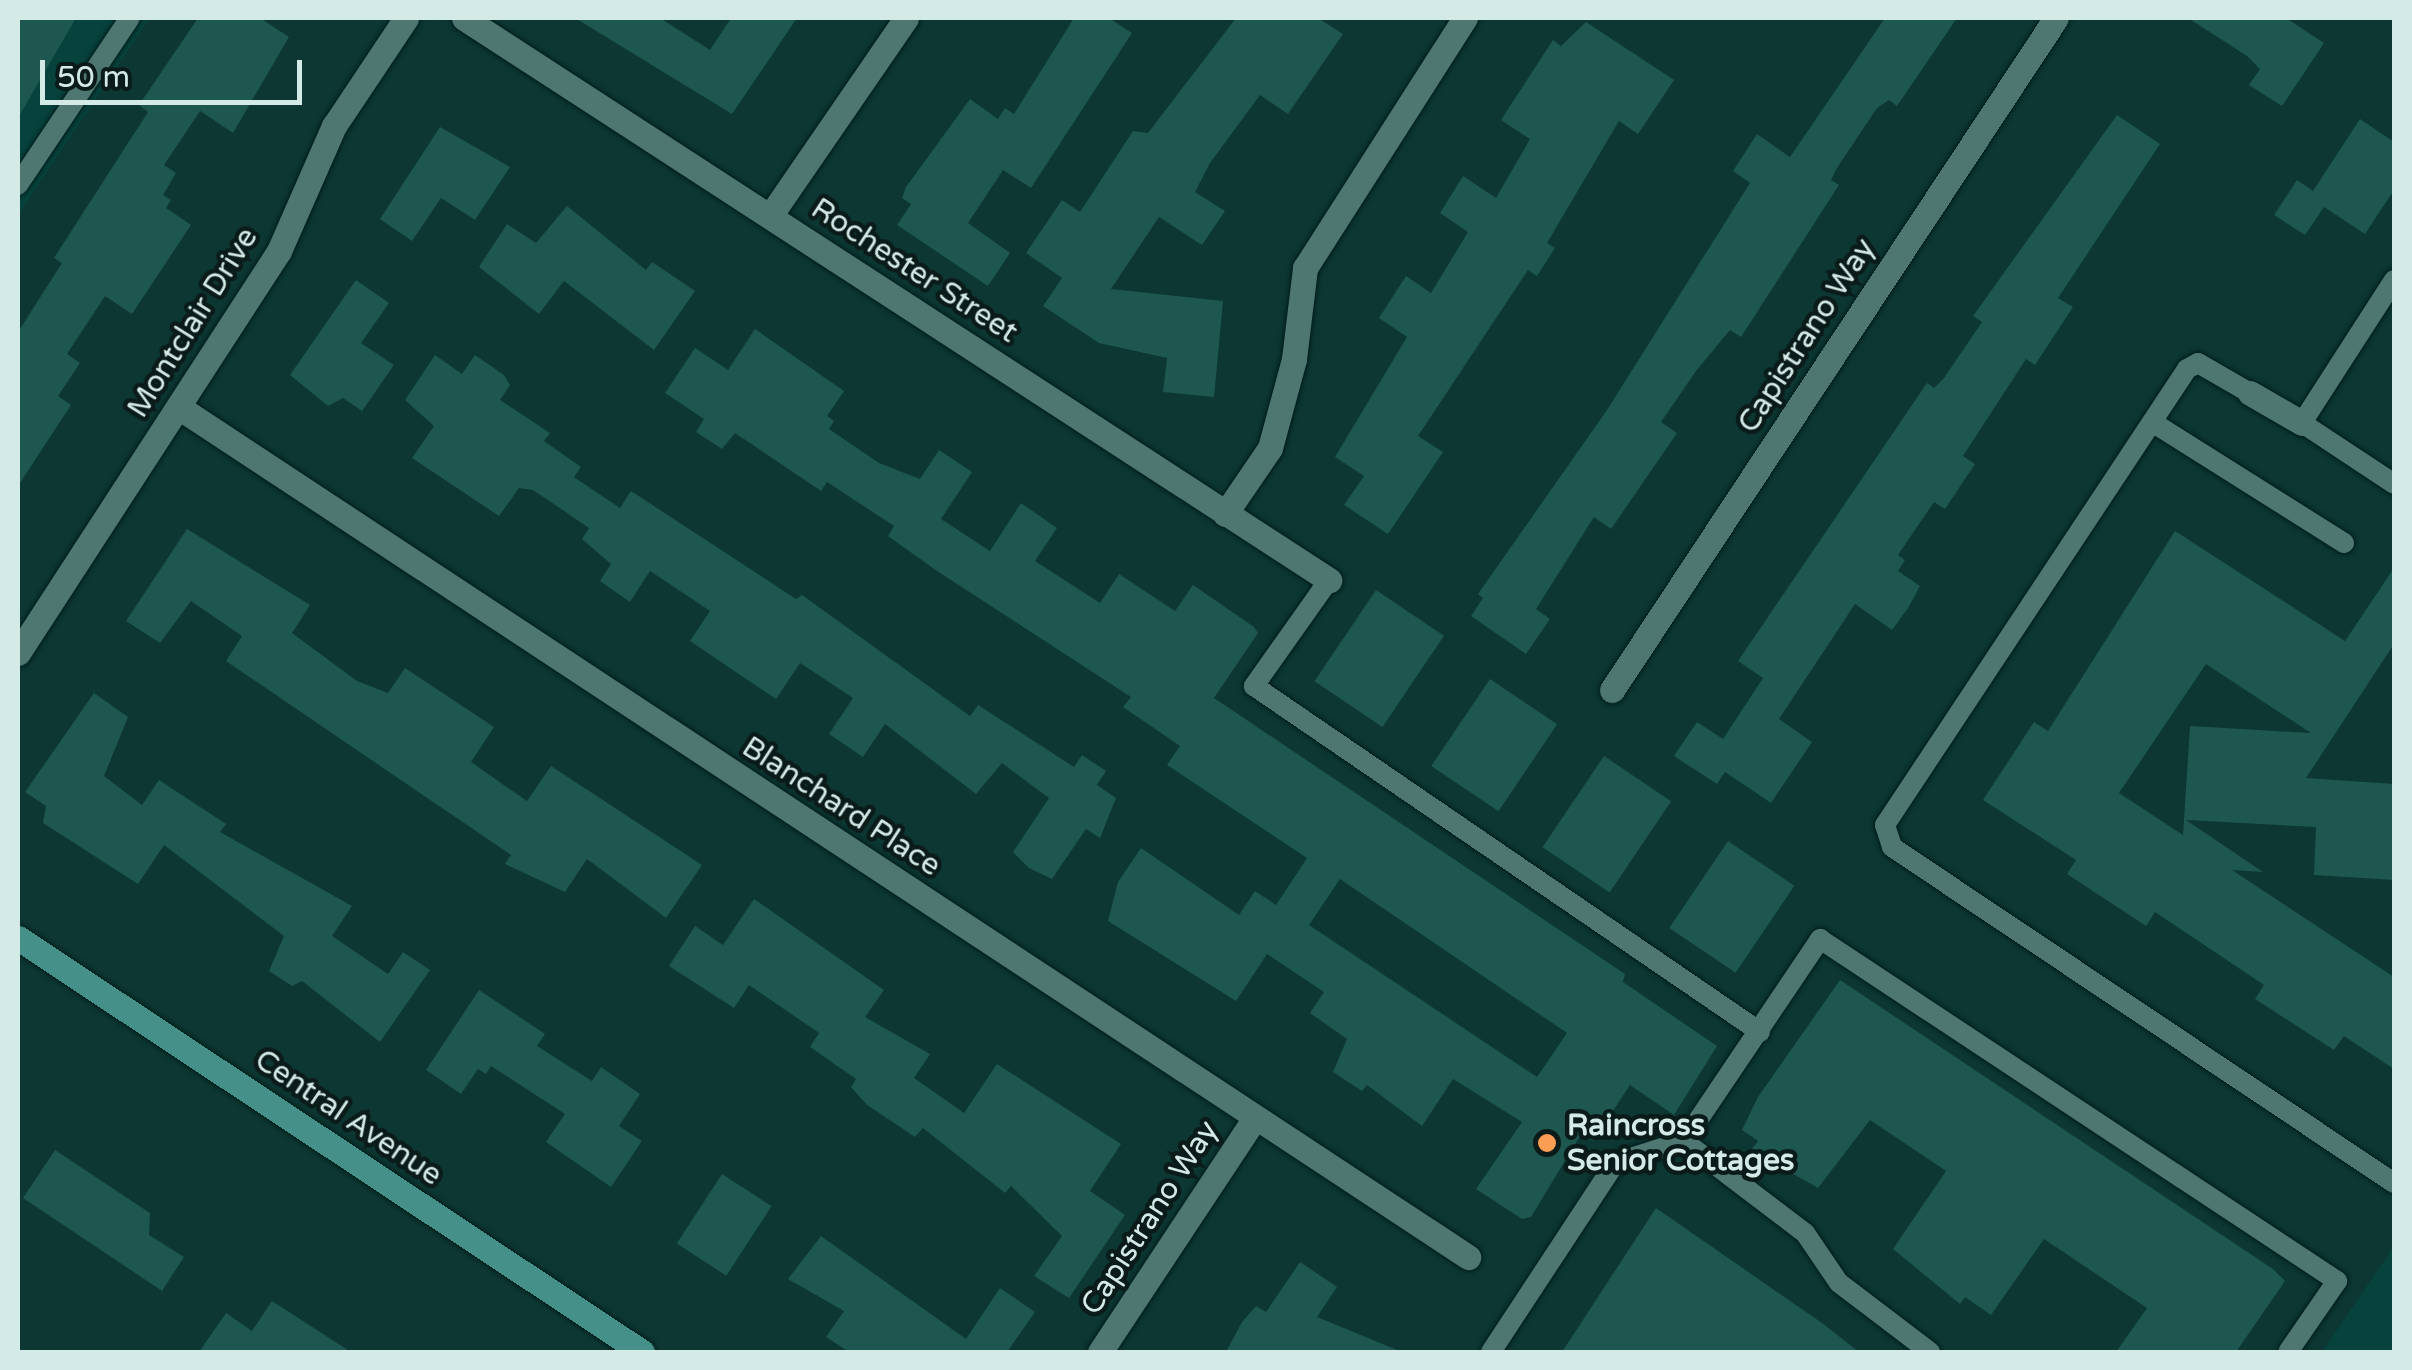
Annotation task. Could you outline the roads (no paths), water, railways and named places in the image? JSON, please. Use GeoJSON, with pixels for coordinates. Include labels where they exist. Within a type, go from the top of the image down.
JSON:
{"type":"FeatureCollection","features":[{"type":"Feature","properties":{"kind":"main road","name":"Central Avenue"},"geometry":{"type":"LineString","coordinates":[[18,938],[642,1352]]}},
{"type":"Feature","properties":{"kind":"street","name":"Montclair Drive"},"geometry":{"type":"LineString","coordinates":[[18,654],[279,251],[334,126],[406,18]]}},
{"type":"Feature","properties":{"kind":"street","name":"Rochester Street"},"geometry":{"type":"LineString","coordinates":[[464,18],[1328,580]]}},
{"type":"Feature","properties":{"kind":"street"},"geometry":{"type":"LineString","coordinates":[[770,216],[906,18]]}},
{"type":"Feature","properties":{"kind":"street"},"geometry":{"type":"LineString","coordinates":[[1225,514],[1270,448],[1294,360],[1306,268],[1465,18]]}},
{"type":"Feature","properties":{"kind":"street","name":"Capistrano Way"},"geometry":{"type":"LineString","coordinates":[[1612,690],[2056,18]]}},
{"type":"Feature","properties":{"kind":"street"},"geometry":{"type":"LineString","coordinates":[[2250,393],[2302,423]]}},
{"type":"Feature","properties":{"kind":"street","name":"Blanchard Place"},"geometry":{"type":"LineString","coordinates":[[180,408],[1468,1258]]}},
{"type":"Feature","properties":{"kind":"street","name":"Capistrano Way"},"geometry":{"type":"LineString","coordinates":[[1100,1352],[1254,1119]]}},
{"type":"Feature","properties":{"kind":"lane"},"geometry":{"type":"LineString","coordinates":[[18,185],[130,18]]}},
{"type":"Feature","properties":{"kind":"lane"},"geometry":{"type":"LineString","coordinates":[[2394,280],[2302,423],[2394,484]]}},
{"type":"Feature","properties":{"kind":"lane"},"geometry":{"type":"LineString","coordinates":[[2250,393],[2198,362],[2152,422],[1884,825],[1892,847],[2394,1183]]}},
{"type":"Feature","properties":{"kind":"lane"},"geometry":{"type":"LineString","coordinates":[[2152,422],[2344,544]]}},
{"type":"Feature","properties":{"kind":"lane"},"geometry":{"type":"LineString","coordinates":[[1328,580],[1254,686],[1760,1032]]}},
{"type":"Feature","properties":{"kind":"lane"},"geometry":{"type":"LineString","coordinates":[[1491,1352],[1615,1162],[1684,1141],[1820,939],[2337,1282],[2288,1352]]}},
{"type":"Feature","properties":{"kind":"lane"},"geometry":{"type":"LineString","coordinates":[[1684,1141],[1805,1234],[1839,1283],[1930,1352]]}},
{"type":"Feature","properties":{"kind":"place","name":"Raincross Senior Cottages"},"geometry":{"type":"Point","coordinates":[1547,1143]}}]}
